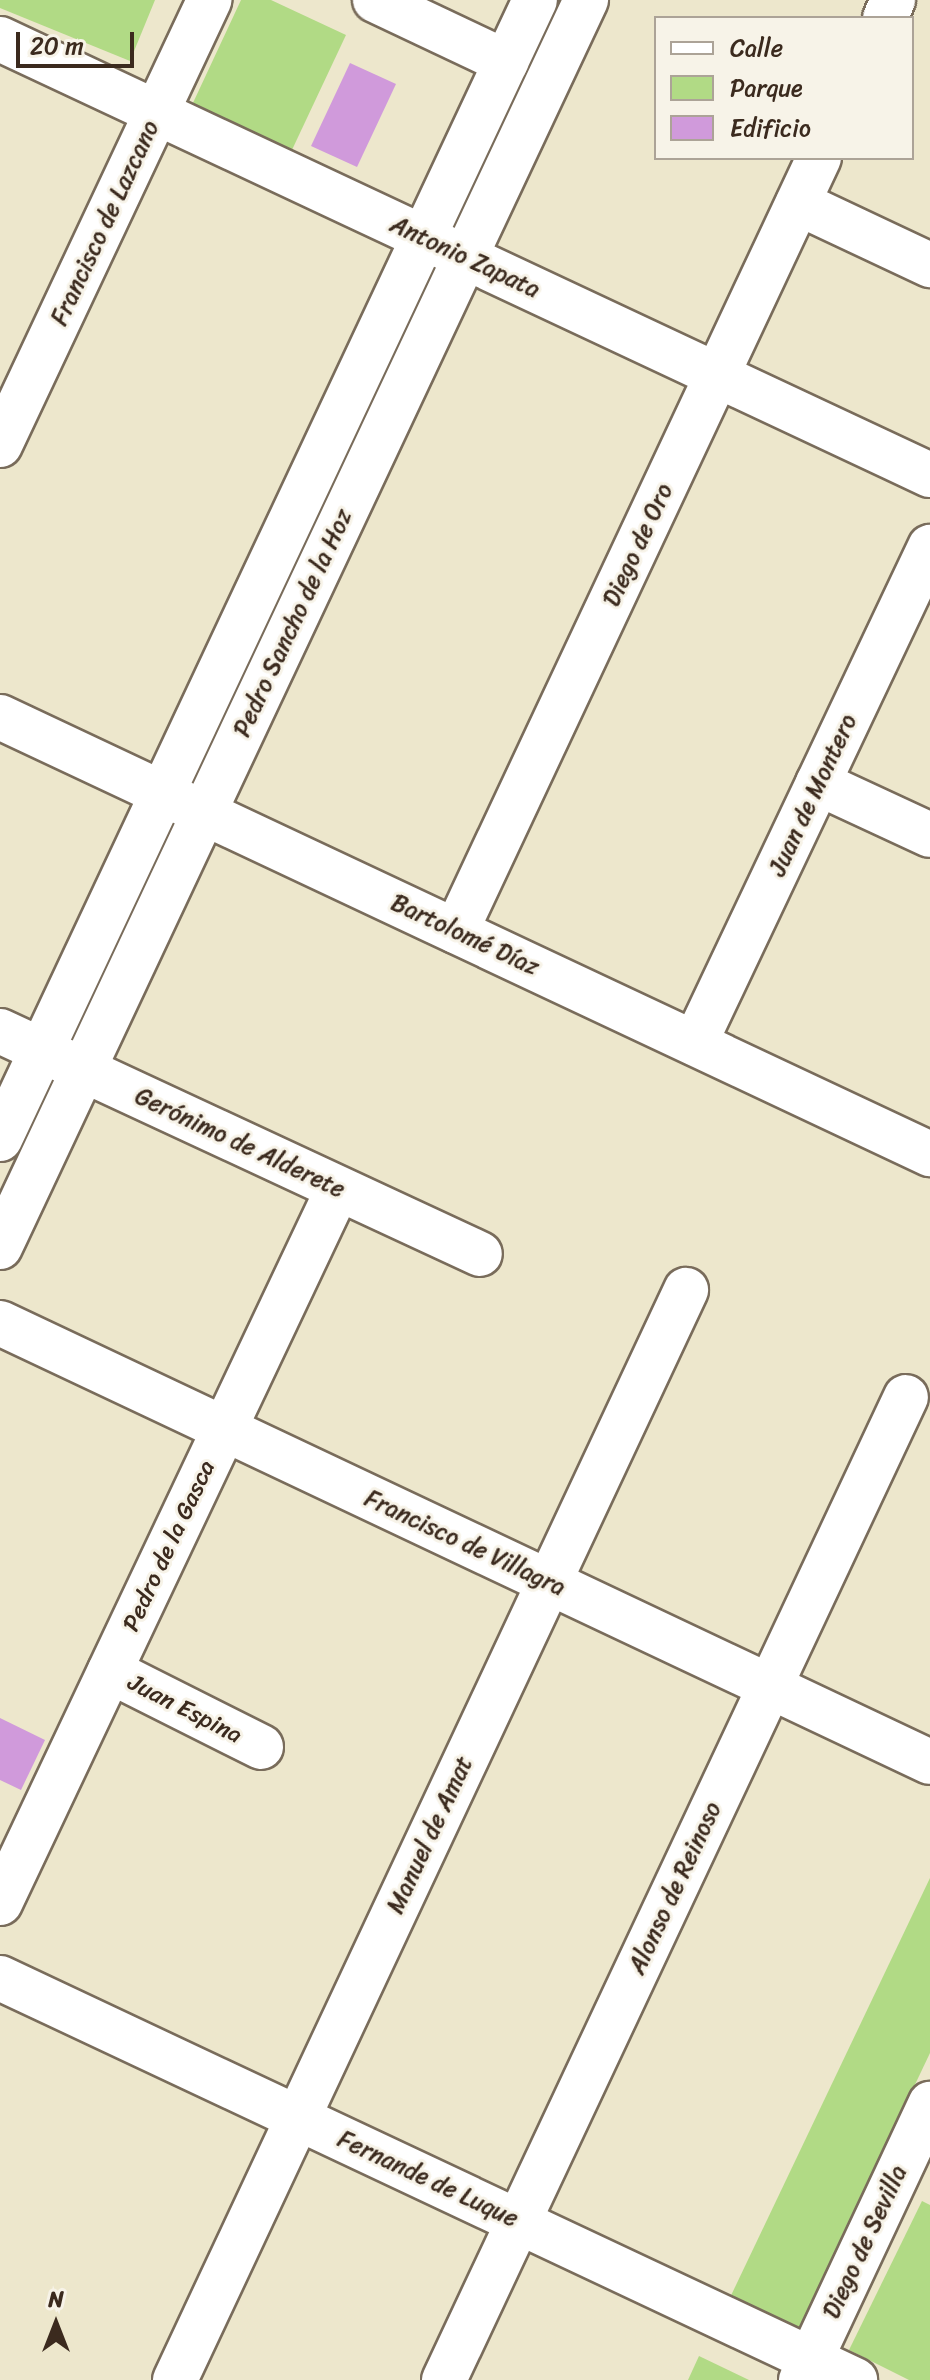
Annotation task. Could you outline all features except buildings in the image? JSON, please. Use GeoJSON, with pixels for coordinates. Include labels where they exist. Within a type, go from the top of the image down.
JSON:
{"type":"FeatureCollection","features":[{"type":"Feature","properties":{"kind":"street","name":"Francisco de Lazcano"},"geometry":{"type":"LineString","coordinates":[[0,445],[209,0]]}},
{"type":"Feature","properties":{"kind":"street"},"geometry":{"type":"LineString","coordinates":[[375,0],[506,62]]}},
{"type":"Feature","properties":{"kind":"street","name":"Pedro Sancho de la Hoz"},"geometry":{"type":"LineString","coordinates":[[0,1139],[535,0]]}},
{"type":"Feature","properties":{"kind":"street","name":"Pedro Sancho de la Hoz"},"geometry":{"type":"LineString","coordinates":[[0,1247],[586,0]]}},
{"type":"Feature","properties":{"kind":"street","name":"Antonio Zapata"},"geometry":{"type":"LineString","coordinates":[[0,39],[930,475]]}},
{"type":"Feature","properties":{"kind":"street","name":"Diego de Oro"},"geometry":{"type":"LineString","coordinates":[[456,931],[818,160]]}},
{"type":"Feature","properties":{"kind":"street"},"geometry":{"type":"LineString","coordinates":[[798,203],[930,265]]}},
{"type":"Feature","properties":{"kind":"street","name":"Juan de Montero"},"geometry":{"type":"LineString","coordinates":[[695,1043],[930,547]]}},
{"type":"Feature","properties":{"kind":"street","name":"Bartolomé Díaz"},"geometry":{"type":"LineString","coordinates":[[0,717],[930,1154]]}},
{"type":"Feature","properties":{"kind":"street"},"geometry":{"type":"LineString","coordinates":[[818,783],[930,835]]}},
{"type":"Feature","properties":{"kind":"street","name":"Gerónimo de Alderete"},"geometry":{"type":"LineString","coordinates":[[0,1031],[480,1254]]}},
{"type":"Feature","properties":{"kind":"street","name":"Pedro de la Gasca"},"geometry":{"type":"LineString","coordinates":[[0,1903],[338,1189]]}},
{"type":"Feature","properties":{"kind":"street","name":"Manuel de Amat"},"geometry":{"type":"LineString","coordinates":[[175,2380],[686,1290]]}},
{"type":"Feature","properties":{"kind":"street","name":"Francisco de Villagra"},"geometry":{"type":"LineString","coordinates":[[0,1323],[930,1762]]}},
{"type":"Feature","properties":{"kind":"street","name":"Alonso de Reinoso"},"geometry":{"type":"LineString","coordinates":[[444,2380],[906,1397]]}},
{"type":"Feature","properties":{"kind":"street","name":"Juan Espina"},"geometry":{"type":"LineString","coordinates":[[110,1671],[261,1747]]}},
{"type":"Feature","properties":{"kind":"street","name":"Fernande de Luque"},"geometry":{"type":"LineString","coordinates":[[0,1978],[518,2222],[806,2370],[855,2380]]}},
{"type":"Feature","properties":{"kind":"street","name":"Diego de Sevilla"},"geometry":{"type":"LineString","coordinates":[[806,2370],[930,2104]]}},
{"type":"Feature","properties":{"kind":"green space"},"geometry":{"type":"Polygon","coordinates":[[[0,0],[155,0],[130,61],[0,8],[0,0]]]}},
{"type":"Feature","properties":{"kind":"green space"},"geometry":{"type":"Polygon","coordinates":[[[241,0],[271,0],[346,35],[291,152],[192,105],[241,0]]]}},
{"type":"Feature","properties":{"kind":"green space"},"geometry":{"type":"Polygon","coordinates":[[[930,1878],[930,2053],[794,2339],[726,2306],[930,1878]]]}},
{"type":"Feature","properties":{"kind":"green space"},"geometry":{"type":"Polygon","coordinates":[[[922,2201],[930,2205],[930,2380],[909,2380],[849,2350],[922,2201]]]}},
{"type":"Feature","properties":{"kind":"green space"},"geometry":{"type":"Polygon","coordinates":[[[699,2356],[749,2380],[688,2380],[699,2356]]]}}]}
